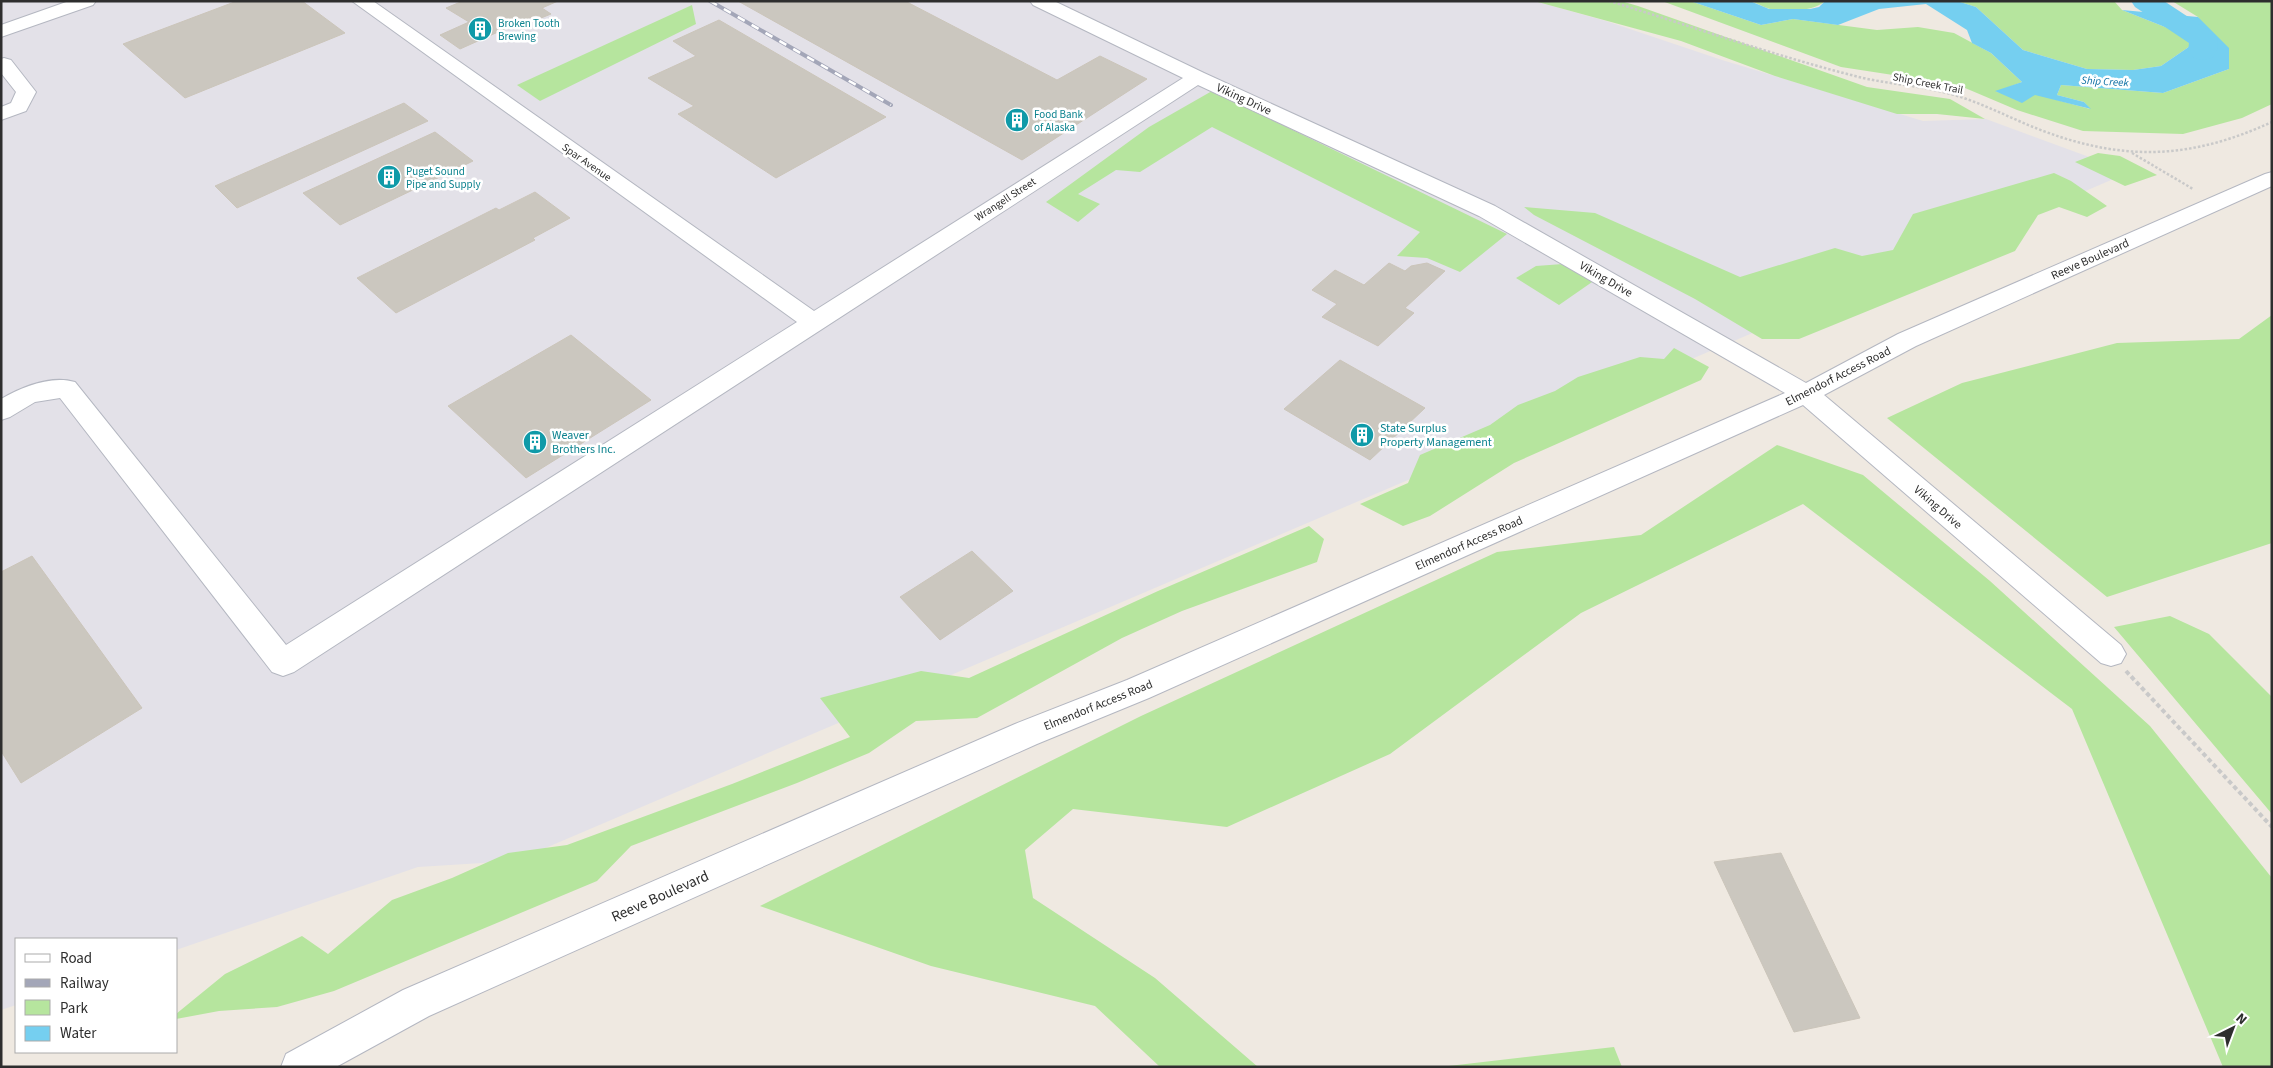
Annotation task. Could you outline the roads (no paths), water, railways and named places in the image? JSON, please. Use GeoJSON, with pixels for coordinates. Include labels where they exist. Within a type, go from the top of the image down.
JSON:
{"type":"FeatureCollection","features":[{"type":"Feature","properties":{"kind":"street"},"geometry":{"type":"LineString","coordinates":[[5,25],[87,1]]}},
{"type":"Feature","properties":{"kind":"street","name":"Spar Avenue"},"geometry":{"type":"LineString","coordinates":[[361,1],[813,322]]}},
{"type":"Feature","properties":{"kind":"street","name":"Viking Drive"},"geometry":{"type":"LineString","coordinates":[[1039,1],[1197,77],[1487,210],[1806,394],[2111,654]]}},
{"type":"Feature","properties":{"kind":"street"},"geometry":{"type":"LineString","coordinates":[[1,114],[19,107],[26,92],[4,64]]}},
{"type":"Feature","properties":{"kind":"street","name":"Wrangell Street"},"geometry":{"type":"LineString","coordinates":[[1,410],[29,394],[66,388],[283,663],[1197,77]]}},
{"type":"Feature","properties":{"kind":"street","name":"Reeve Boulevard"},"geometry":{"type":"LineString","coordinates":[[1907,340],[2272,178]]}},
{"type":"Feature","properties":{"kind":"street","name":"Elmendorf Access Road"},"geometry":{"type":"LineString","coordinates":[[1026,734],[1138,689],[1806,394],[1907,340]]}},
{"type":"Feature","properties":{"kind":"street","name":"Reeve Boulevard"},"geometry":{"type":"LineString","coordinates":[[299,1067],[416,1003],[1026,734]]}},
{"type":"Feature","properties":{"kind":"water"},"geometry":{"type":"Polygon","coordinates":[[[1690,1],[1750,1],[1769,9],[1810,9],[1819,7],[1825,1],[1957,1],[1976,7],[2023,50],[2087,69],[2133,70],[2161,66],[2193,44],[2170,29],[2122,10],[2198,17],[2229,48],[2229,69],[2163,93],[2061,85],[2057,95],[2084,102],[2091,109],[2035,95],[2022,103],[1995,91],[2022,82],[1991,53],[1972,43],[1967,30],[1926,4],[1879,9],[1838,25],[1793,19],[1761,25],[1690,1]]]}},
{"type":"Feature","properties":{"kind":"waterway","name":"Ship Creek"},"geometry":{"type":"LineString","coordinates":[[2145,1],[2204,40],[2203,51]]}},
{"type":"Feature","properties":{"kind":"railway"},"geometry":{"type":"LineString","coordinates":[[710,1],[891,105]]}},
{"type":"Feature","properties":{"kind":"place","name":"Broken Tooth Brewing"},"geometry":{"type":"Point","coordinates":[480,29]}},
{"type":"Feature","properties":{"kind":"place","name":"Food Bank of Alaska"},"geometry":{"type":"Point","coordinates":[1017,120]}},
{"type":"Feature","properties":{"kind":"place","name":"Puget Sound Pipe and Supply"},"geometry":{"type":"Point","coordinates":[389,177]}},
{"type":"Feature","properties":{"kind":"place","name":"State Surplus Property Management"},"geometry":{"type":"Point","coordinates":[1362,435]}},
{"type":"Feature","properties":{"kind":"place","name":"Weaver Brothers Inc."},"geometry":{"type":"Point","coordinates":[535,442]}}]}
